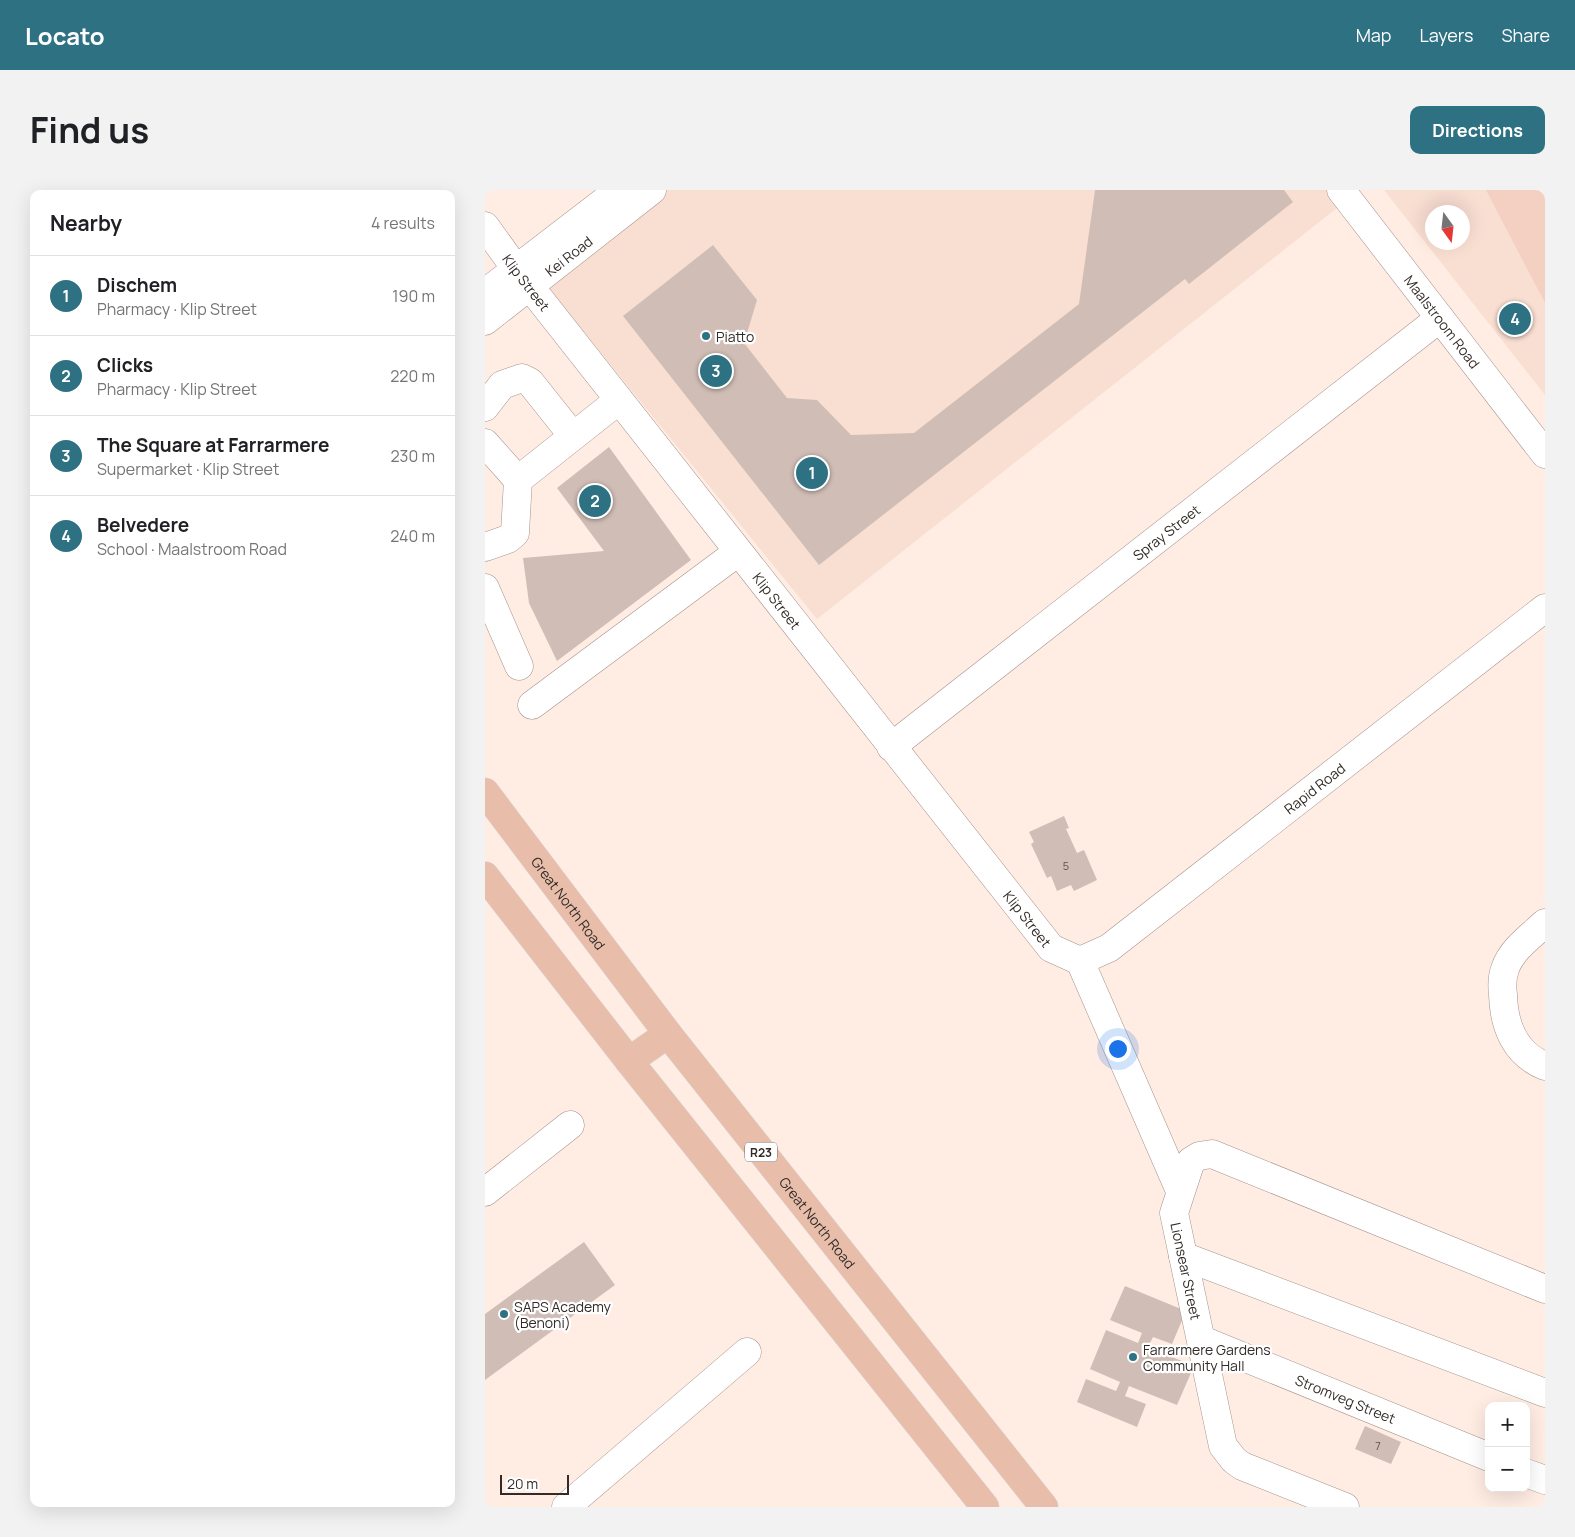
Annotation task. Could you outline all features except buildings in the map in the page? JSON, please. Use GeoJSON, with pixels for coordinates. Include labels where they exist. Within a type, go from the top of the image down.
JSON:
{"type":"FeatureCollection","features":[{"type":"Feature","properties":{"kind":"main road","name":"Great North Road"},"geometry":{"type":"LineString","coordinates":[[485,792],[668,1034],[1043,1507]]}},
{"type":"Feature","properties":{"kind":"main road"},"geometry":{"type":"LineString","coordinates":[[485,876],[629,1061],[985,1507]]}},
{"type":"Feature","properties":{"kind":"main road"},"geometry":{"type":"LineString","coordinates":[[629,1061],[668,1034]]}},
{"type":"Feature","properties":{"kind":"street","name":"Kei Road"},"geometry":{"type":"LineString","coordinates":[[485,321],[523,277],[619,190]]}},
{"type":"Feature","properties":{"kind":"street","name":"Kei Road"},"geometry":{"type":"LineString","coordinates":[[485,293],[523,277],[652,190]]}},
{"type":"Feature","properties":{"kind":"street","name":"Maalstroom Road"},"geometry":{"type":"LineString","coordinates":[[1341,190],[1545,454]]}},
{"type":"Feature","properties":{"kind":"street","name":"Klip Street"},"geometry":{"type":"LineString","coordinates":[[485,226],[738,552],[1051,948],[1080,961]]}},
{"type":"Feature","properties":{"kind":"street","name":"Spray Street"},"geometry":{"type":"LineString","coordinates":[[891,747],[1440,318]]}},
{"type":"Feature","properties":{"kind":"street"},"geometry":{"type":"LineString","coordinates":[[485,407],[502,385],[522,378],[529,382],[573,436]]}},
{"type":"Feature","properties":{"kind":"street"},"geometry":{"type":"LineString","coordinates":[[518,480],[619,400]]}},
{"type":"Feature","properties":{"kind":"street"},"geometry":{"type":"LineString","coordinates":[[485,443],[518,480],[515,532],[508,539],[485,547]]}},
{"type":"Feature","properties":{"kind":"street"},"geometry":{"type":"LineString","coordinates":[[532,705],[738,552]]}},
{"type":"Feature","properties":{"kind":"street"},"geometry":{"type":"LineString","coordinates":[[485,588],[519,666]]}},
{"type":"Feature","properties":{"kind":"street","name":"Rapid Road"},"geometry":{"type":"LineString","coordinates":[[1080,961],[1109,948],[1545,608]]}},
{"type":"Feature","properties":{"kind":"street"},"geometry":{"type":"LineString","coordinates":[[1545,923],[1515,951],[1505,969],[1502,986],[1506,1024],[1512,1038],[1523,1053],[1545,1066]]}},
{"type":"Feature","properties":{"kind":"street"},"geometry":{"type":"LineString","coordinates":[[1080,961],[1179,1191]]}},
{"type":"Feature","properties":{"kind":"street"},"geometry":{"type":"LineString","coordinates":[[485,1192],[570,1125]]}},
{"type":"Feature","properties":{"kind":"street","name":"Lionsear Street"},"geometry":{"type":"LineString","coordinates":[[1345,1507],[1243,1466],[1226,1451],[1221,1440],[1202,1340],[1174,1213],[1179,1191],[1191,1162],[1199,1156],[1212,1154],[1545,1289]]}},
{"type":"Feature","properties":{"kind":"street"},"geometry":{"type":"LineString","coordinates":[[1183,1256],[1545,1393]]}},
{"type":"Feature","properties":{"kind":"street","name":"Stromveg Street"},"geometry":{"type":"LineString","coordinates":[[1202,1340],[1485,1456]]}},
{"type":"Feature","properties":{"kind":"street"},"geometry":{"type":"LineString","coordinates":[[566,1507],[747,1352]]}},
{"type":"Feature","properties":{"kind":"street"},"geometry":{"type":"LineString","coordinates":[[1530,1474],[1545,1480]]}},
{"type":"Feature","properties":{"kind":"shaded area"},"geometry":{"type":"Polygon","coordinates":[[[658,190],[1331,190],[1342,204],[817,619],[542,280],[658,190]]]}},
{"type":"Feature","properties":{"kind":"shaded area"},"geometry":{"type":"Polygon","coordinates":[[[1384,190],[1545,190],[1545,395],[1431,250],[1470,250],[1470,205],[1425,205],[1425,242],[1384,190]]]}},
{"type":"Feature","properties":{"kind":"shaded area"},"geometry":{"type":"Polygon","coordinates":[[[1486,190],[1545,190],[1545,303],[1486,190]]]}},
{"type":"Feature","properties":{"kind":"place","name":"Belvedere"},"geometry":{"type":"Point","coordinates":[1515,319]}},
{"type":"Feature","properties":{"kind":"place","name":"Piatto"},"geometry":{"type":"Point","coordinates":[706,336]}},
{"type":"Feature","properties":{"kind":"place","name":"The Square at Farrarmere"},"geometry":{"type":"Point","coordinates":[716,371]}},
{"type":"Feature","properties":{"kind":"place","name":"Dischem"},"geometry":{"type":"Point","coordinates":[812,473]}},
{"type":"Feature","properties":{"kind":"place","name":"Clicks"},"geometry":{"type":"Point","coordinates":[595,501]}},
{"type":"Feature","properties":{"kind":"place","name":"SAPS Academy (Benoni)"},"geometry":{"type":"Point","coordinates":[504,1314]}},
{"type":"Feature","properties":{"kind":"place","name":"Farrarmere Gardens Community Hall"},"geometry":{"type":"Point","coordinates":[1133,1357]}}]}
